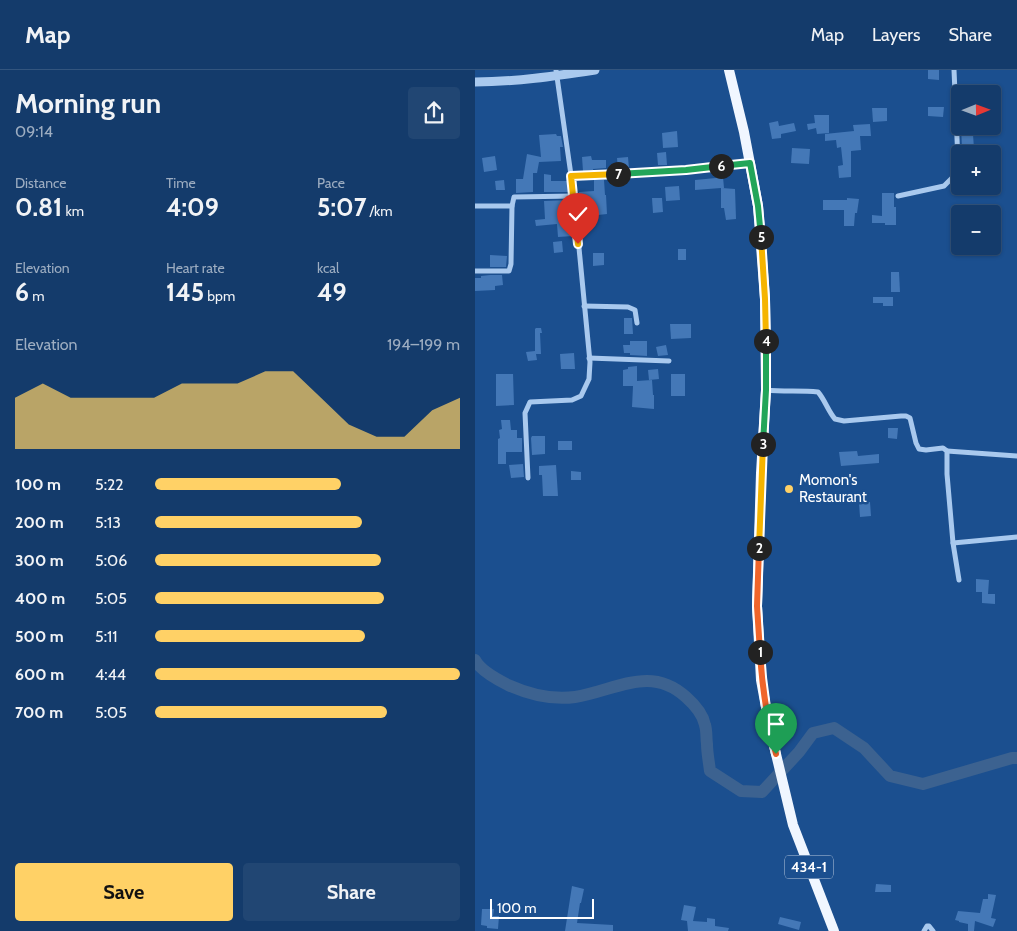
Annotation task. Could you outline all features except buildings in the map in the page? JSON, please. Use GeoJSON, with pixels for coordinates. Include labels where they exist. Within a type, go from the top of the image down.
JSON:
{"type":"FeatureCollection","features":[{"type":"Feature","properties":{"kind":"main road","name":"434-1"},"geometry":{"type":"LineString","coordinates":[[729,70],[758,206],[763,259],[766,390],[761,473],[757,606],[761,680],[770,729],[793,825],[834,931]]}},
{"type":"Feature","properties":{"kind":"street"},"geometry":{"type":"LineString","coordinates":[[475,82],[492,82],[556,73],[595,70]]}},
{"type":"Feature","properties":{"kind":"street"},"geometry":{"type":"LineString","coordinates":[[898,196],[944,186],[953,177],[958,161],[954,70]]}},
{"type":"Feature","properties":{"kind":"street"},"geometry":{"type":"LineString","coordinates":[[528,478],[525,413],[527,406],[530,402],[572,400],[581,396],[589,379],[589,358],[571,176],[556,73]]}},
{"type":"Feature","properties":{"kind":"street"},"geometry":{"type":"LineString","coordinates":[[571,176],[686,170],[750,163]]}},
{"type":"Feature","properties":{"kind":"street"},"geometry":{"type":"LineString","coordinates":[[475,271],[509,271],[511,264],[512,206],[514,197],[573,196]]}},
{"type":"Feature","properties":{"kind":"street"},"geometry":{"type":"LineString","coordinates":[[475,206],[512,206]]}},
{"type":"Feature","properties":{"kind":"street"},"geometry":{"type":"LineString","coordinates":[[584,306],[628,307],[635,310],[637,323]]}},
{"type":"Feature","properties":{"kind":"street"},"geometry":{"type":"LineString","coordinates":[[589,358],[669,361]]}},
{"type":"Feature","properties":{"kind":"street"},"geometry":{"type":"LineString","coordinates":[[766,390],[818,392],[835,419],[906,416],[910,418],[915,442],[919,449],[943,448],[947,451],[1017,456]]}},
{"type":"Feature","properties":{"kind":"street"},"geometry":{"type":"LineString","coordinates":[[947,451],[953,543],[959,580]]}},
{"type":"Feature","properties":{"kind":"street"},"geometry":{"type":"LineString","coordinates":[[953,543],[1017,537]]}},
{"type":"Feature","properties":{"kind":"street"},"geometry":{"type":"LineString","coordinates":[[924,931],[929,926],[933,931]]}},
{"type":"Feature","properties":{"kind":"waterway"},"geometry":{"type":"LineString","coordinates":[[475,660],[477,664],[494,678],[532,694],[549,697],[575,697],[632,682],[659,682],[673,687],[692,703],[704,721],[710,771],[741,791],[762,792],[799,752],[813,733],[834,728],[864,748],[890,776],[923,784],[1017,758]]}},
{"type":"Feature","properties":{"kind":"place","name":"Momon's Restaurant"},"geometry":{"type":"Point","coordinates":[789,489]}},
{"type":"Feature","properties":{"kind":"route"},"geometry":{"type":"LineString","coordinates":[[578,244],[571,176],[686,170],[750,163],[758,206],[765,299],[766,390],[761,473],[757,606],[761,680],[776,754]]}}]}
